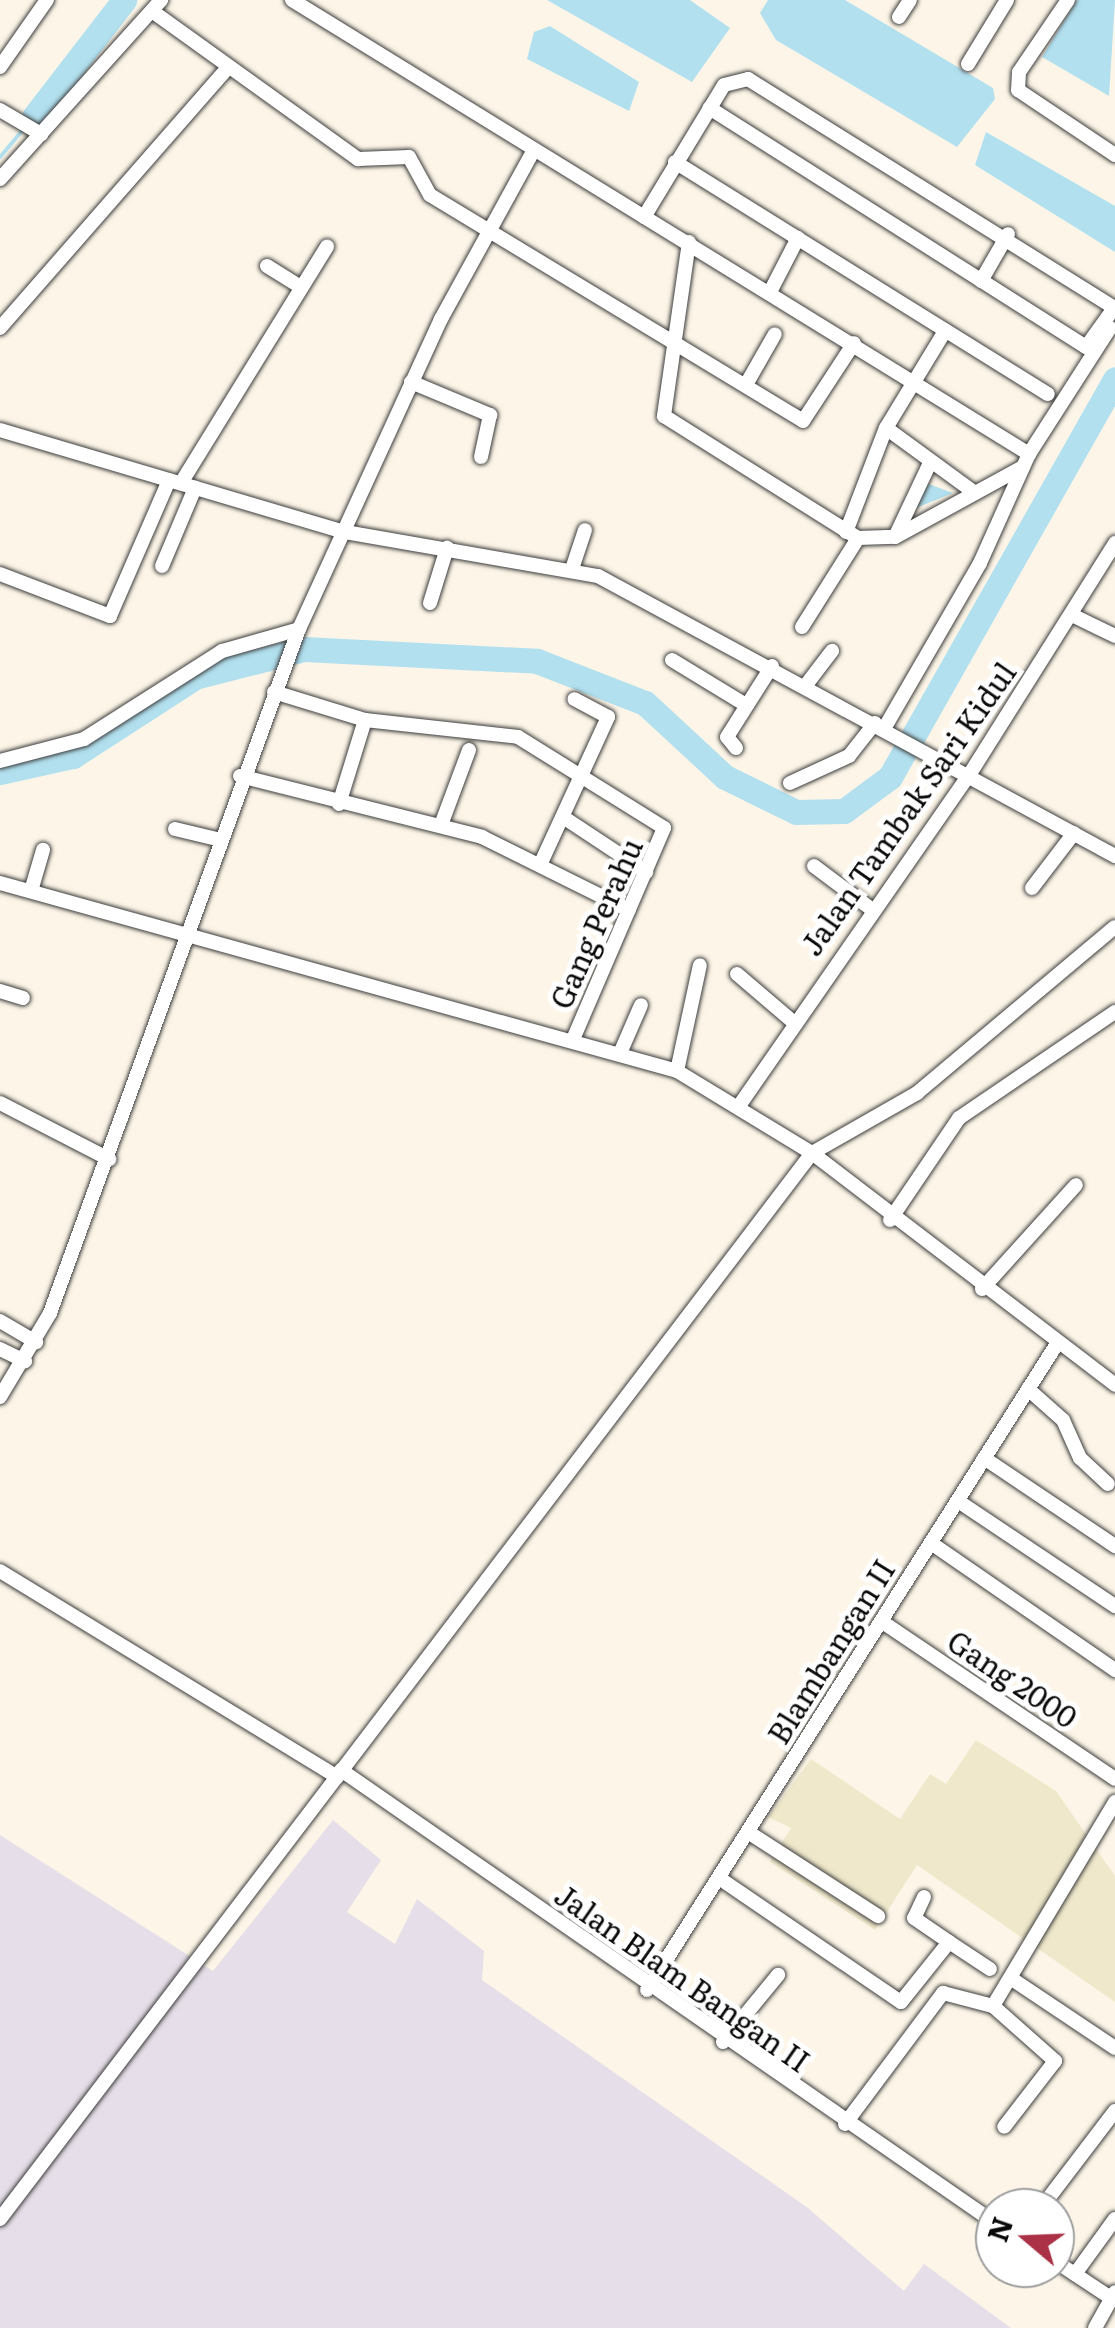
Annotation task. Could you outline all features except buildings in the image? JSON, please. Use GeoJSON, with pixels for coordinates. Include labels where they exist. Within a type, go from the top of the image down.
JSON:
{"type":"FeatureCollection","features":[{"type":"Feature","properties":{"kind":"street"},"geometry":{"type":"LineString","coordinates":[[0,66],[47,0]]}},
{"type":"Feature","properties":{"kind":"street"},"geometry":{"type":"LineString","coordinates":[[292,0],[531,155],[689,242],[854,343],[1026,460]]}},
{"type":"Feature","properties":{"kind":"street"},"geometry":{"type":"LineString","coordinates":[[899,17],[910,0]]}},
{"type":"Feature","properties":{"kind":"street"},"geometry":{"type":"LineString","coordinates":[[968,64],[1006,0]]}},
{"type":"Feature","properties":{"kind":"street"},"geometry":{"type":"LineString","coordinates":[[1068,0],[1018,72],[1018,90],[1115,155]]}},
{"type":"Feature","properties":{"kind":"street"},"geometry":{"type":"LineString","coordinates":[[1,176],[33,129],[156,6],[227,69],[358,159],[409,157],[430,195],[681,341],[808,421],[854,343]]}},
{"type":"Feature","properties":{"kind":"street"},"geometry":{"type":"LineString","coordinates":[[0,328],[227,69]]}},
{"type":"Feature","properties":{"kind":"street"},"geometry":{"type":"LineString","coordinates":[[644,217],[724,84],[748,79],[1008,234],[1114,308],[1086,347],[710,108]]}},
{"type":"Feature","properties":{"kind":"street"},"geometry":{"type":"LineString","coordinates":[[0,110],[33,129]]}},
{"type":"Feature","properties":{"kind":"street"},"geometry":{"type":"LineString","coordinates":[[0,1397],[36,1342],[109,1159],[182,935],[297,634],[411,382],[531,155]]}},
{"type":"Feature","properties":{"kind":"street"},"geometry":{"type":"LineString","coordinates":[[676,162],[1048,394]]}},
{"type":"Feature","properties":{"kind":"street"},"geometry":{"type":"LineString","coordinates":[[982,281],[1008,234]]}},
{"type":"Feature","properties":{"kind":"street"},"geometry":{"type":"LineString","coordinates":[[770,292],[798,238]]}},
{"type":"Feature","properties":{"kind":"street"},"geometry":{"type":"LineString","coordinates":[[689,242],[681,341],[659,412],[852,535],[895,538],[975,494],[1026,460]]}},
{"type":"Feature","properties":{"kind":"street"},"geometry":{"type":"LineString","coordinates":[[0,574],[110,616],[181,484],[327,247]]}},
{"type":"Feature","properties":{"kind":"street"},"geometry":{"type":"LineString","coordinates":[[266,266],[300,287]]}},
{"type":"Feature","properties":{"kind":"street"},"geometry":{"type":"LineString","coordinates":[[790,783],[849,756],[885,727],[1026,460],[1115,319]]}},
{"type":"Feature","properties":{"kind":"street"},"geometry":{"type":"LineString","coordinates":[[802,627],[852,535],[886,428],[946,330]]}},
{"type":"Feature","properties":{"kind":"street"},"geometry":{"type":"LineString","coordinates":[[747,383],[775,334]]}},
{"type":"Feature","properties":{"kind":"street"},"geometry":{"type":"LineString","coordinates":[[411,382],[490,415],[481,457]]}},
{"type":"Feature","properties":{"kind":"street"},"geometry":{"type":"LineString","coordinates":[[886,428],[975,494]]}},
{"type":"Feature","properties":{"kind":"street"},"geometry":{"type":"LineString","coordinates":[[0,430],[345,532],[572,569],[772,666],[971,772],[1115,856]]}},
{"type":"Feature","properties":{"kind":"street"},"geometry":{"type":"LineString","coordinates":[[895,538],[930,463]]}},
{"type":"Feature","properties":{"kind":"street"},"geometry":{"type":"LineString","coordinates":[[162,566],[181,484]]}},
{"type":"Feature","properties":{"kind":"street"},"geometry":{"type":"LineString","coordinates":[[572,569],[585,530]]}},
{"type":"Feature","properties":{"kind":"street","name":"Jalan Tambak Sari Kidul"},"geometry":{"type":"LineString","coordinates":[[741,1103],[792,1020],[971,772],[1115,543]]}},
{"type":"Feature","properties":{"kind":"street"},"geometry":{"type":"LineString","coordinates":[[430,603],[447,548]]}},
{"type":"Feature","properties":{"kind":"street"},"geometry":{"type":"LineString","coordinates":[[1072,615],[1115,636]]}},
{"type":"Feature","properties":{"kind":"street"},"geometry":{"type":"LineString","coordinates":[[0,761],[84,740],[222,651],[297,634]]}},
{"type":"Feature","properties":{"kind":"street"},"geometry":{"type":"LineString","coordinates":[[806,685],[832,651]]}},
{"type":"Feature","properties":{"kind":"street"},"geometry":{"type":"LineString","coordinates":[[672,660],[746,705]]}},
{"type":"Feature","properties":{"kind":"street"},"geometry":{"type":"LineString","coordinates":[[736,748],[727,738],[772,666]]}},
{"type":"Feature","properties":{"kind":"street"},"geometry":{"type":"LineString","coordinates":[[275,690],[365,720],[518,738],[582,770]]}},
{"type":"Feature","properties":{"kind":"street"},"geometry":{"type":"LineString","coordinates":[[540,866],[607,714],[574,699]]}},
{"type":"Feature","properties":{"kind":"street"},"geometry":{"type":"LineString","coordinates":[[339,804],[365,720]]}},
{"type":"Feature","properties":{"kind":"street"},"geometry":{"type":"LineString","coordinates":[[441,824],[470,750]]}},
{"type":"Feature","properties":{"kind":"street","name":"Gang Perahu"},"geometry":{"type":"LineString","coordinates":[[574,1037],[666,831],[582,770]]}},
{"type":"Feature","properties":{"kind":"street"},"geometry":{"type":"LineString","coordinates":[[240,776],[339,804],[441,824],[630,910]]}},
{"type":"Feature","properties":{"kind":"street"},"geometry":{"type":"LineString","coordinates":[[564,817],[646,872]]}},
{"type":"Feature","properties":{"kind":"street"},"geometry":{"type":"LineString","coordinates":[[175,829],[217,839]]}},
{"type":"Feature","properties":{"kind":"street"},"geometry":{"type":"LineString","coordinates":[[1032,888],[1074,833]]}},
{"type":"Feature","properties":{"kind":"street"},"geometry":{"type":"LineString","coordinates":[[31,891],[43,850]]}},
{"type":"Feature","properties":{"kind":"street"},"geometry":{"type":"LineString","coordinates":[[814,866],[870,908]]}},
{"type":"Feature","properties":{"kind":"street"},"geometry":{"type":"LineString","coordinates":[[0,883],[182,935],[574,1037],[676,1071],[741,1103],[812,1152],[890,1220],[982,1289],[1051,1353],[1115,1385]]}},
{"type":"Feature","properties":{"kind":"street"},"geometry":{"type":"LineString","coordinates":[[0,2218],[812,1152],[928,1084],[1115,927]]}},
{"type":"Feature","properties":{"kind":"street"},"geometry":{"type":"LineString","coordinates":[[676,1071],[700,965]]}},
{"type":"Feature","properties":{"kind":"street"},"geometry":{"type":"LineString","coordinates":[[737,974],[792,1020]]}},
{"type":"Feature","properties":{"kind":"street"},"geometry":{"type":"LineString","coordinates":[[0,992],[24,998]]}},
{"type":"Feature","properties":{"kind":"street"},"geometry":{"type":"LineString","coordinates":[[622,1052],[640,1005]]}},
{"type":"Feature","properties":{"kind":"street"},"geometry":{"type":"LineString","coordinates":[[890,1220],[959,1118],[1115,1012]]}},
{"type":"Feature","properties":{"kind":"street"},"geometry":{"type":"LineString","coordinates":[[0,1103],[109,1159]]}},
{"type":"Feature","properties":{"kind":"street"},"geometry":{"type":"LineString","coordinates":[[982,1289],[1076,1184]]}},
{"type":"Feature","properties":{"kind":"street"},"geometry":{"type":"LineString","coordinates":[[0,1321],[36,1342]]}},
{"type":"Feature","properties":{"kind":"street"},"geometry":{"type":"LineString","coordinates":[[0,1349],[25,1361]]}},
{"type":"Feature","properties":{"kind":"street","name":"Blambangan II"},"geometry":{"type":"LineString","coordinates":[[647,1990],[1051,1353]]}},
{"type":"Feature","properties":{"kind":"street"},"geometry":{"type":"LineString","coordinates":[[1028,1389],[1064,1420],[1080,1458],[1108,1484]]}},
{"type":"Feature","properties":{"kind":"street"},"geometry":{"type":"LineString","coordinates":[[984,1458],[1115,1546]]}},
{"type":"Feature","properties":{"kind":"street"},"geometry":{"type":"LineString","coordinates":[[958,1501],[1115,1606]]}},
{"type":"Feature","properties":{"kind":"street"},"geometry":{"type":"LineString","coordinates":[[931,1543],[1115,1670]]}},
{"type":"Feature","properties":{"kind":"street","name":"Jalan Blam Bangan II"},"geometry":{"type":"LineString","coordinates":[[0,1571],[339,1773],[647,1990],[975,2211]]}},
{"type":"Feature","properties":{"kind":"street","name":"Gang 2000"},"geometry":{"type":"LineString","coordinates":[[882,1621],[1115,1779]]}},
{"type":"Feature","properties":{"kind":"street"},"geometry":{"type":"LineString","coordinates":[[993,2006],[1115,1802]]}},
{"type":"Feature","properties":{"kind":"street"},"geometry":{"type":"LineString","coordinates":[[748,1832],[878,1916]]}},
{"type":"Feature","properties":{"kind":"street"},"geometry":{"type":"LineString","coordinates":[[719,1878],[901,2002],[949,1942]]}},
{"type":"Feature","properties":{"kind":"street"},"geometry":{"type":"LineString","coordinates":[[924,1897],[914,1918],[990,1969]]}},
{"type":"Feature","properties":{"kind":"street"},"geometry":{"type":"LineString","coordinates":[[723,2042],[778,1975]]}},
{"type":"Feature","properties":{"kind":"street"},"geometry":{"type":"LineString","coordinates":[[1012,1980],[1115,2048]]}},
{"type":"Feature","properties":{"kind":"street"},"geometry":{"type":"LineString","coordinates":[[845,2124],[937,1997],[993,2006],[1055,2060],[1004,2126]]}},
{"type":"Feature","properties":{"kind":"street"},"geometry":{"type":"LineString","coordinates":[[1056,2188],[1115,2111]]}},
{"type":"Feature","properties":{"kind":"street"},"geometry":{"type":"LineString","coordinates":[[1095,2328],[1108,2294],[1075,2274],[1115,2219]]}},
{"type":"Feature","properties":{"kind":"shaded area"},"geometry":{"type":"Polygon","coordinates":[[[976,1740],[1056,1791],[1115,1876],[1115,2002],[917,1865],[875,1930],[770,1862],[791,1828],[768,1817],[811,1759],[900,1819],[930,1774],[946,1784],[976,1740]]]}},
{"type":"Feature","properties":{"kind":"shaded area"},"geometry":{"type":"Polygon","coordinates":[[[333,1820],[381,1860],[347,1912],[395,1944],[417,1899],[484,1951],[482,1980],[808,2208],[904,2291],[924,2264],[1011,2328],[0,2328],[0,1835],[213,1971],[333,1820]]]}},
{"type":"Feature","properties":{"kind":"water"},"geometry":{"type":"Polygon","coordinates":[[[547,0],[690,0],[730,28],[692,82],[547,0]]]}},
{"type":"Feature","properties":{"kind":"water"},"geometry":{"type":"Polygon","coordinates":[[[768,0],[845,0],[993,88],[995,99],[957,147],[776,40],[760,13],[768,0]]]}},
{"type":"Feature","properties":{"kind":"water"},"geometry":{"type":"Polygon","coordinates":[[[1077,0],[1115,0],[1109,96],[1042,57],[1077,0]]]}},
{"type":"Feature","properties":{"kind":"water"},"geometry":{"type":"Polygon","coordinates":[[[550,26],[639,82],[629,111],[527,59],[534,32],[550,26]]]}},
{"type":"Feature","properties":{"kind":"water"},"geometry":{"type":"Polygon","coordinates":[[[986,132],[1115,206],[1115,252],[975,165],[986,132]]]}},
{"type":"Feature","properties":{"kind":"water"},"geometry":{"type":"Polygon","coordinates":[[[926,483],[953,493],[911,510],[926,483]]]}},
{"type":"Feature","properties":{"kind":"waterway"},"geometry":{"type":"LineString","coordinates":[[34,117],[124,0]]}},
{"type":"Feature","properties":{"kind":"waterway"},"geometry":{"type":"LineString","coordinates":[[0,157],[23,130]]}},
{"type":"Feature","properties":{"kind":"waterway"},"geometry":{"type":"LineString","coordinates":[[0,772],[73,756],[195,677],[304,649],[537,661],[645,703],[725,777],[796,812],[844,811],[890,777],[1115,379]]}}]}
